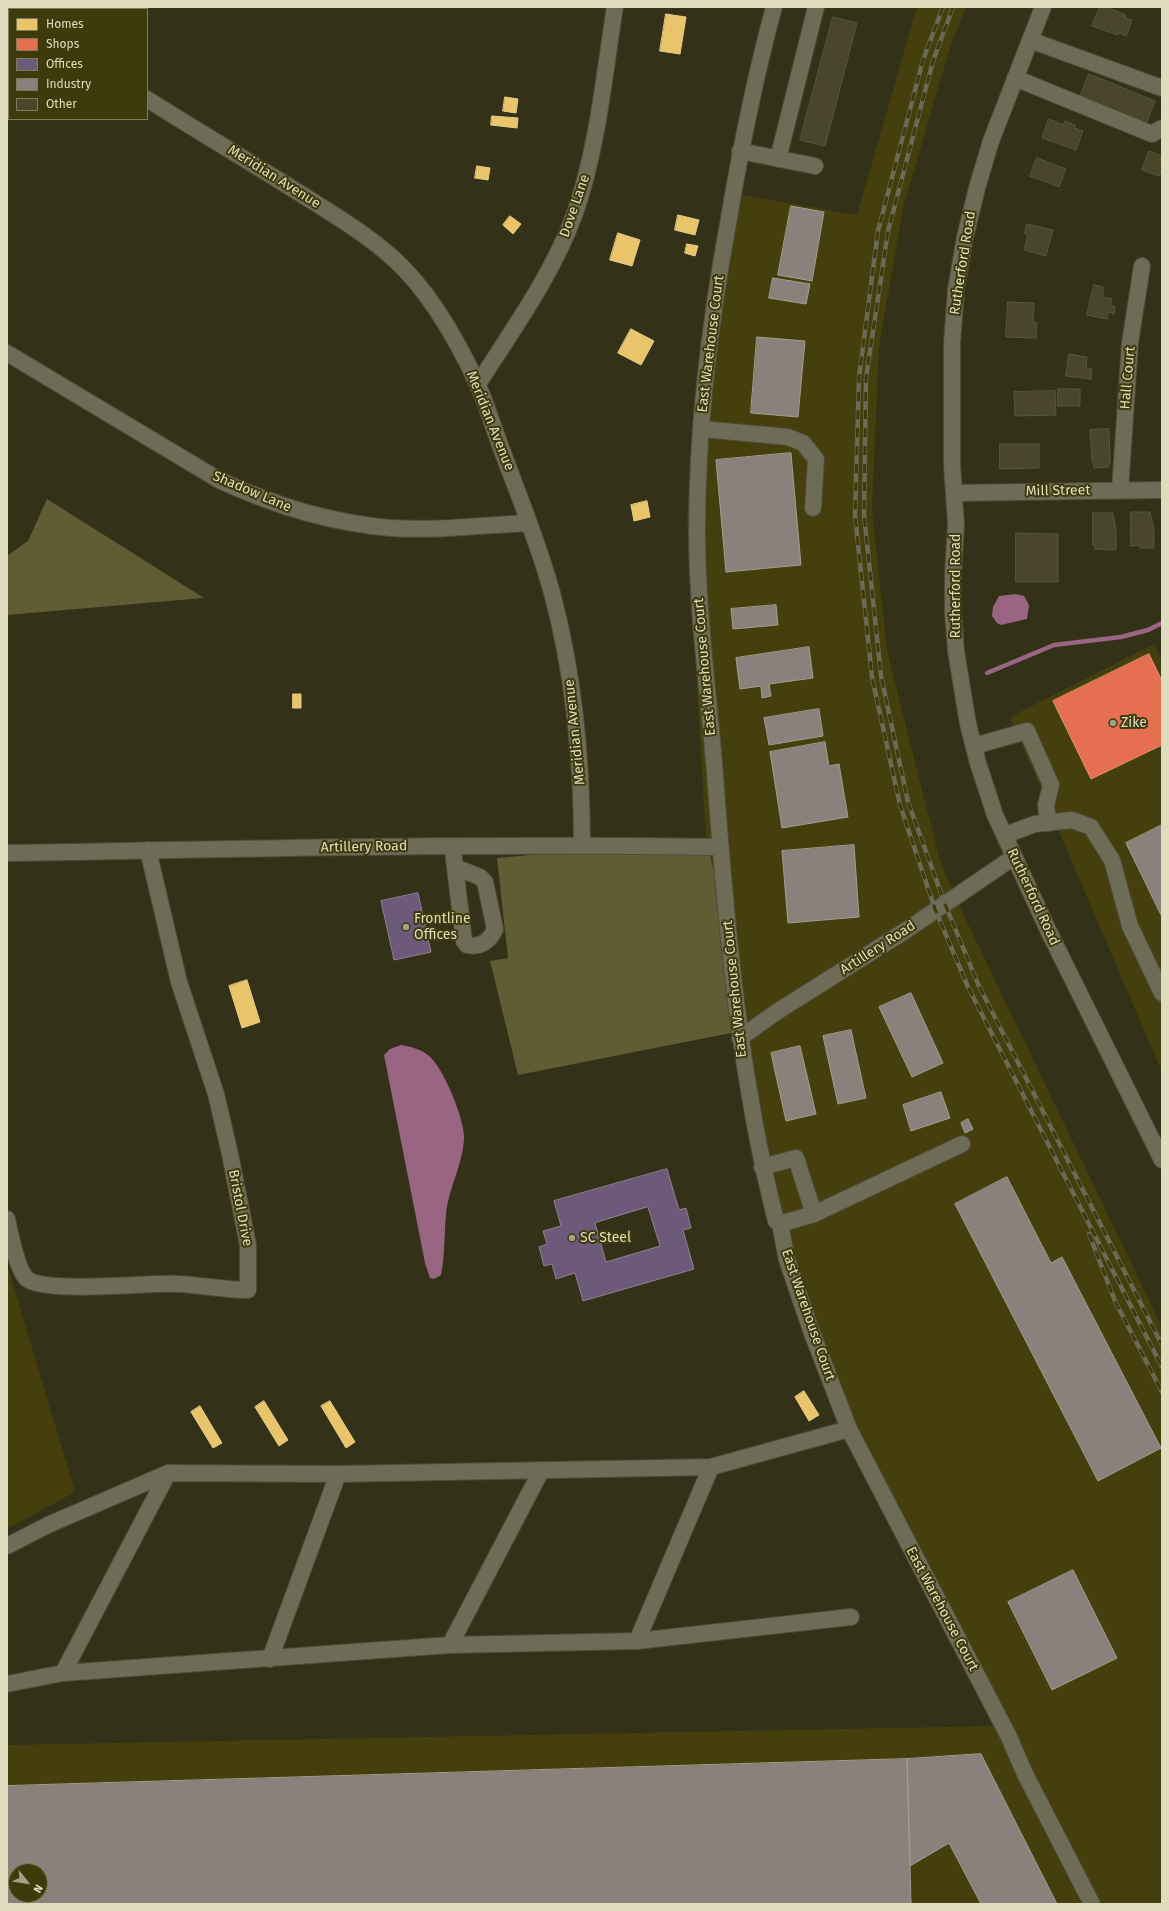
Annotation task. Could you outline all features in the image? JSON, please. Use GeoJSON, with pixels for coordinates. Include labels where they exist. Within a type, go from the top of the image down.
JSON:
{"type":"FeatureCollection","features":[{"type":"Feature","properties":{"kind":"street","name":"Dove Lane"},"geometry":{"type":"LineString","coordinates":[[478,384],[531,300],[561,246],[575,213],[584,183],[594,138],[615,7]]}},
{"type":"Feature","properties":{"kind":"street","name":"East Warehouse Court"},"geometry":{"type":"LineString","coordinates":[[774,7],[740,151],[715,296],[698,481],[698,564],[702,650],[720,847],[746,1082],[762,1167],[776,1221],[780,1224],[787,1260],[812,1333],[849,1429],[1009,1737],[1025,1774],[1092,1904]]}},
{"type":"Feature","properties":{"kind":"street"},"geometry":{"type":"LineString","coordinates":[[778,158],[816,7]]}},
{"type":"Feature","properties":{"kind":"street","name":"Rutherford Road"},"geometry":{"type":"LineString","coordinates":[[1043,7],[992,141],[977,188],[965,237],[956,289],[952,343],[952,465],[956,524],[953,575],[953,613],[961,687],[974,746],[995,815],[1049,932],[1162,1160]]}},
{"type":"Feature","properties":{"kind":"street"},"geometry":{"type":"LineString","coordinates":[[1030,40],[1162,88]]}},
{"type":"Feature","properties":{"kind":"street"},"geometry":{"type":"LineString","coordinates":[[1016,78],[1152,134],[1162,128]]}},
{"type":"Feature","properties":{"kind":"street","name":"Meridian Avenue"},"geometry":{"type":"LineString","coordinates":[[148,100],[258,166],[358,230],[395,260],[410,275],[437,311],[478,384],[552,592],[568,666],[580,770],[582,845]]}},
{"type":"Feature","properties":{"kind":"street"},"geometry":{"type":"LineString","coordinates":[[740,151],[815,166]]}},
{"type":"Feature","properties":{"kind":"street","name":"Hall Court"},"geometry":{"type":"LineString","coordinates":[[1120,490],[1130,343],[1142,266]]}},
{"type":"Feature","properties":{"kind":"street","name":"Shadow Lane"},"geometry":{"type":"LineString","coordinates":[[7,353],[219,480],[254,496],[289,509],[326,519],[360,525],[392,528],[428,529],[528,523]]}},
{"type":"Feature","properties":{"kind":"street"},"geometry":{"type":"LineString","coordinates":[[702,429],[788,437],[803,443],[816,459],[813,508]]}},
{"type":"Feature","properties":{"kind":"street","name":"Mill Street"},"geometry":{"type":"LineString","coordinates":[[954,492],[1002,493],[1047,490],[1162,490]]}},
{"type":"Feature","properties":{"kind":"street"},"geometry":{"type":"LineString","coordinates":[[974,746],[1027,731],[1051,785],[1046,805],[1048,823]]}},
{"type":"Feature","properties":{"kind":"street"},"geometry":{"type":"LineString","coordinates":[[1005,835],[1035,824],[1072,820],[1091,827],[1112,860],[1130,926],[1162,993]]}},
{"type":"Feature","properties":{"kind":"street","name":"Artillery Road"},"geometry":{"type":"LineString","coordinates":[[7,853],[453,846],[582,845],[720,847]]}},
{"type":"Feature","properties":{"kind":"street"},"geometry":{"type":"LineString","coordinates":[[453,846],[455,867],[464,941],[468,945],[480,945],[488,940],[495,929],[485,882],[480,877],[455,867]]}},
{"type":"Feature","properties":{"kind":"street","name":"Bristol Drive"},"geometry":{"type":"LineString","coordinates":[[7,1218],[20,1265],[25,1276],[34,1282],[65,1286],[178,1284],[224,1290],[248,1290],[248,1245],[230,1154],[216,1094],[179,982],[148,850]]}},
{"type":"Feature","properties":{"kind":"street","name":"Artillery Road"},"geometry":{"type":"LineString","coordinates":[[740,1038],[905,931],[1014,857]]}},
{"type":"Feature","properties":{"kind":"street"},"geometry":{"type":"LineString","coordinates":[[780,1224],[814,1214],[962,1144]]}},
{"type":"Feature","properties":{"kind":"street"},"geometry":{"type":"LineString","coordinates":[[762,1167],[796,1158],[814,1214]]}},
{"type":"Feature","properties":{"kind":"street"},"geometry":{"type":"LineString","coordinates":[[7,1546],[48,1526],[168,1473],[338,1474],[711,1467],[849,1429]]}},
{"type":"Feature","properties":{"kind":"street"},"geometry":{"type":"LineString","coordinates":[[637,1641],[711,1467]]}},
{"type":"Feature","properties":{"kind":"street"},"geometry":{"type":"LineString","coordinates":[[450,1644],[541,1471]]}},
{"type":"Feature","properties":{"kind":"street"},"geometry":{"type":"LineString","coordinates":[[63,1673],[168,1473]]}},
{"type":"Feature","properties":{"kind":"street"},"geometry":{"type":"LineString","coordinates":[[270,1659],[338,1474]]}},
{"type":"Feature","properties":{"kind":"street"},"geometry":{"type":"LineString","coordinates":[[7,1684],[63,1673],[270,1659],[450,1644],[637,1641],[850,1617]]}},
{"type":"Feature","properties":{"kind":"shaded area"},"geometry":{"type":"Polygon","coordinates":[[[917,7],[966,7],[951,44],[903,208],[879,347],[872,509],[887,650],[940,861],[968,924],[1162,1327],[1162,1904],[7,1904],[7,1745],[997,1726],[852,1445],[812,1359],[757,1128],[731,1033],[719,892],[706,839],[687,517],[725,192],[857,215],[917,7]]]}},
{"type":"Feature","properties":{"kind":"shaded area"},"geometry":{"type":"Polygon","coordinates":[[[47,499],[204,598],[7,615],[7,556],[28,541],[47,499]]]}},
{"type":"Feature","properties":{"kind":"shaded area"},"geometry":{"type":"Polygon","coordinates":[[[1016,594],[1024,596],[1029,605],[1027,619],[1001,625],[997,623],[992,616],[993,607],[999,596],[1016,594]]]}},
{"type":"Feature","properties":{"kind":"shaded area"},"geometry":{"type":"Polygon","coordinates":[[[1154,644],[1162,661],[1162,1072],[1010,717],[1154,644]]]}},
{"type":"Feature","properties":{"kind":"shaded area"},"geometry":{"type":"Polygon","coordinates":[[[706,839],[719,892],[731,1033],[518,1075],[490,961],[508,958],[497,858],[706,839]]]}},
{"type":"Feature","properties":{"kind":"shaded area"},"geometry":{"type":"Polygon","coordinates":[[[401,1045],[420,1050],[435,1062],[452,1094],[461,1119],[463,1130],[464,1138],[461,1158],[447,1205],[441,1275],[434,1279],[430,1278],[425,1263],[384,1055],[390,1049],[401,1045]]]}},
{"type":"Feature","properties":{"kind":"shaded area"},"geometry":{"type":"Polygon","coordinates":[[[7,1264],[75,1492],[7,1529],[7,1264]]]}},
{"type":"Feature","properties":{"kind":"building: Homes"},"geometry":{"type":"Polygon","coordinates":[[[666,14],[686,17],[680,54],[660,51],[666,14]]]}},
{"type":"Feature","properties":{"kind":"building: Homes"},"geometry":{"type":"Polygon","coordinates":[[[505,97],[518,99],[516,113],[503,111],[505,97]]]}},
{"type":"Feature","properties":{"kind":"building: Homes"},"geometry":{"type":"Polygon","coordinates":[[[492,116],[518,118],[517,128],[491,125],[492,116]]]}},
{"type":"Feature","properties":{"kind":"building: Homes"},"geometry":{"type":"Polygon","coordinates":[[[477,166],[490,168],[488,180],[475,178],[477,166]]]}},
{"type":"Feature","properties":{"kind":"building: Homes"},"geometry":{"type":"Polygon","coordinates":[[[678,215],[699,220],[695,235],[675,230],[678,215]]]}},
{"type":"Feature","properties":{"kind":"building: Homes"},"geometry":{"type":"Polygon","coordinates":[[[510,216],[521,224],[513,234],[503,225],[510,216]]]}},
{"type":"Feature","properties":{"kind":"building: Homes"},"geometry":{"type":"Polygon","coordinates":[[[618,233],[640,240],[632,266],[610,260],[618,233]]]}},
{"type":"Feature","properties":{"kind":"building: Homes"},"geometry":{"type":"Polygon","coordinates":[[[687,244],[698,246],[695,256],[685,253],[687,244]]]}},
{"type":"Feature","properties":{"kind":"building: Homes"},"geometry":{"type":"Polygon","coordinates":[[[631,329],[654,341],[641,365],[618,353],[631,329]]]}},
{"type":"Feature","properties":{"kind":"building: Homes"},"geometry":{"type":"Polygon","coordinates":[[[647,501],[650,517],[634,521],[631,505],[647,501]]]}},
{"type":"Feature","properties":{"kind":"building: Homes"},"geometry":{"type":"Polygon","coordinates":[[[293,694],[301,694],[301,708],[293,708],[293,694]]]}},
{"type":"Feature","properties":{"kind":"building: Homes"},"geometry":{"type":"Polygon","coordinates":[[[247,980],[260,1022],[242,1028],[229,986],[247,980]]]}},
{"type":"Feature","properties":{"kind":"building: Homes"},"geometry":{"type":"Polygon","coordinates":[[[804,1391],[819,1415],[809,1421],[795,1397],[804,1391]]]}},
{"type":"Feature","properties":{"kind":"building: Homes"},"geometry":{"type":"Polygon","coordinates":[[[264,1401],[288,1440],[279,1446],[255,1407],[264,1401]]]}},
{"type":"Feature","properties":{"kind":"building: Homes"},"geometry":{"type":"Polygon","coordinates":[[[330,1401],[355,1442],[346,1448],[321,1406],[330,1401]]]}},
{"type":"Feature","properties":{"kind":"building: Homes"},"geometry":{"type":"Polygon","coordinates":[[[200,1406],[222,1443],[213,1448],[191,1412],[200,1406]]]}},
{"type":"Feature","properties":{"kind":"building: Shops","name":"Zike"},"geometry":{"type":"Polygon","coordinates":[[[1149,654],[1162,681],[1162,745],[1091,779],[1053,701],[1149,654]]]}},
{"type":"Feature","properties":{"kind":"building: Offices","name":"Frontline Offices"},"geometry":{"type":"Polygon","coordinates":[[[418,893],[431,952],[394,960],[381,901],[418,893]]]}},
{"type":"Feature","properties":{"kind":"building: Offices","name":"SC Steel"},"geometry":{"type":"Polygon","coordinates":[[[667,1169],[679,1210],[686,1208],[691,1228],[683,1230],[694,1269],[583,1301],[575,1273],[556,1279],[552,1264],[544,1266],[539,1247],[547,1244],[543,1231],[561,1226],[554,1201],[667,1169]],[[648,1207],[595,1223],[606,1262],[660,1246],[648,1207]]]}},
{"type":"Feature","properties":{"kind":"building: Industry"},"geometry":{"type":"Polygon","coordinates":[[[791,206],[824,212],[812,281],[778,275],[791,206]]]}},
{"type":"Feature","properties":{"kind":"building: Industry"},"geometry":{"type":"Polygon","coordinates":[[[773,278],[810,284],[806,304],[769,298],[773,278]]]}},
{"type":"Feature","properties":{"kind":"building: Industry"},"geometry":{"type":"Polygon","coordinates":[[[757,337],[805,341],[798,417],[751,413],[757,337]]]}},
{"type":"Feature","properties":{"kind":"building: Industry"},"geometry":{"type":"Polygon","coordinates":[[[791,453],[801,565],[726,572],[716,460],[791,453]]]}},
{"type":"Feature","properties":{"kind":"building: Industry"},"geometry":{"type":"Polygon","coordinates":[[[776,605],[778,625],[733,629],[731,609],[776,605]]]}},
{"type":"Feature","properties":{"kind":"building: Industry"},"geometry":{"type":"Polygon","coordinates":[[[809,647],[813,678],[769,684],[771,696],[762,698],[761,686],[740,689],[736,658],[809,647]]]}},
{"type":"Feature","properties":{"kind":"building: Industry"},"geometry":{"type":"Polygon","coordinates":[[[819,709],[823,736],[769,745],[764,718],[819,709]]]}},
{"type":"Feature","properties":{"kind":"building: Industry"},"geometry":{"type":"Polygon","coordinates":[[[825,742],[829,766],[839,764],[848,817],[782,828],[770,752],[825,742]]]}},
{"type":"Feature","properties":{"kind":"building: Industry"},"geometry":{"type":"Polygon","coordinates":[[[1162,825],[1162,917],[1126,843],[1162,825]]]}},
{"type":"Feature","properties":{"kind":"building: Industry"},"geometry":{"type":"Polygon","coordinates":[[[854,845],[859,917],[788,923],[782,851],[854,845]]]}},
{"type":"Feature","properties":{"kind":"building: Industry"},"geometry":{"type":"Polygon","coordinates":[[[911,993],[943,1063],[912,1077],[879,1007],[911,993]]]}},
{"type":"Feature","properties":{"kind":"building: Industry"},"geometry":{"type":"Polygon","coordinates":[[[851,1030],[866,1098],[838,1104],[823,1036],[851,1030]]]}},
{"type":"Feature","properties":{"kind":"building: Industry"},"geometry":{"type":"Polygon","coordinates":[[[800,1046],[816,1114],[786,1121],[771,1053],[800,1046]]]}},
{"type":"Feature","properties":{"kind":"building: Industry"},"geometry":{"type":"Polygon","coordinates":[[[941,1092],[950,1118],[911,1131],[903,1105],[941,1092]]]}},
{"type":"Feature","properties":{"kind":"building: Industry"},"geometry":{"type":"Polygon","coordinates":[[[968,1119],[973,1129],[965,1133],[961,1123],[968,1119]]]}},
{"type":"Feature","properties":{"kind":"building: Industry"},"geometry":{"type":"Polygon","coordinates":[[[1007,1177],[1051,1263],[1062,1257],[1161,1448],[1098,1481],[955,1204],[1007,1177]]]}},
{"type":"Feature","properties":{"kind":"building: Industry"},"geometry":{"type":"Polygon","coordinates":[[[1073,1570],[1117,1658],[1052,1690],[1008,1602],[1073,1570]]]}},
{"type":"Feature","properties":{"kind":"building: Industry"},"geometry":{"type":"Polygon","coordinates":[[[981,1754],[1057,1904],[981,1904],[949,1843],[910,1866],[907,1759],[981,1754]]]}},
{"type":"Feature","properties":{"kind":"building: Industry"},"geometry":{"type":"Polygon","coordinates":[[[907,1759],[911,1904],[7,1904],[7,1786],[907,1759]]]}},
{"type":"Feature","properties":{"kind":"building: Other"},"geometry":{"type":"Polygon","coordinates":[[[1100,7],[1106,7],[1126,15],[1125,18],[1132,20],[1126,36],[1119,33],[1118,35],[1092,26],[1100,7]]]}},
{"type":"Feature","properties":{"kind":"building: Other"},"geometry":{"type":"Polygon","coordinates":[[[833,17],[857,23],[825,146],[800,140],[833,17]]]}},
{"type":"Feature","properties":{"kind":"building: Other"},"geometry":{"type":"Polygon","coordinates":[[[1089,74],[1155,101],[1145,127],[1079,100],[1089,74]]]}},
{"type":"Feature","properties":{"kind":"building: Other"},"geometry":{"type":"Polygon","coordinates":[[[1049,119],[1063,125],[1065,121],[1075,125],[1074,128],[1083,131],[1076,150],[1042,138],[1049,119]]]}},
{"type":"Feature","properties":{"kind":"building: Other"},"geometry":{"type":"Polygon","coordinates":[[[1149,151],[1162,156],[1162,170],[1159,176],[1142,170],[1149,151]]]}},
{"type":"Feature","properties":{"kind":"building: Other"},"geometry":{"type":"Polygon","coordinates":[[[1037,158],[1066,169],[1059,187],[1030,176],[1037,158]]]}},
{"type":"Feature","properties":{"kind":"building: Other"},"geometry":{"type":"Polygon","coordinates":[[[1027,224],[1053,230],[1046,256],[1024,250],[1028,235],[1025,234],[1027,224]]]}},
{"type":"Feature","properties":{"kind":"building: Other"},"geometry":{"type":"Polygon","coordinates":[[[1094,285],[1103,287],[1103,297],[1112,299],[1110,305],[1115,307],[1114,314],[1108,312],[1107,319],[1087,315],[1094,285]]]}},
{"type":"Feature","properties":{"kind":"building: Other"},"geometry":{"type":"Polygon","coordinates":[[[1008,302],[1034,303],[1033,322],[1037,323],[1036,338],[1006,337],[1008,302]]]}},
{"type":"Feature","properties":{"kind":"building: Other"},"geometry":{"type":"Polygon","coordinates":[[[1069,354],[1087,357],[1086,368],[1092,369],[1091,379],[1066,376],[1069,354]]]}},
{"type":"Feature","properties":{"kind":"building: Other"},"geometry":{"type":"Polygon","coordinates":[[[1058,389],[1080,389],[1080,406],[1058,406],[1058,389]]]}},
{"type":"Feature","properties":{"kind":"building: Other"},"geometry":{"type":"Polygon","coordinates":[[[1055,391],[1056,415],[1015,416],[1014,392],[1055,391]]]}},
{"type":"Feature","properties":{"kind":"building: Other"},"geometry":{"type":"Polygon","coordinates":[[[1109,429],[1109,467],[1094,468],[1092,462],[1090,430],[1109,429]]]}},
{"type":"Feature","properties":{"kind":"building: Other"},"geometry":{"type":"Polygon","coordinates":[[[1000,444],[1039,444],[1039,468],[1000,469],[1000,444]]]}},
{"type":"Feature","properties":{"kind":"building: Other"},"geometry":{"type":"Polygon","coordinates":[[[1131,512],[1150,512],[1154,530],[1154,548],[1140,548],[1140,545],[1131,546],[1131,512]]]}},
{"type":"Feature","properties":{"kind":"building: Other"},"geometry":{"type":"Polygon","coordinates":[[[1093,513],[1113,513],[1116,531],[1116,550],[1095,549],[1095,544],[1093,545],[1093,513]]]}},
{"type":"Feature","properties":{"kind":"building: Other"},"geometry":{"type":"Polygon","coordinates":[[[1016,533],[1058,534],[1058,582],[1016,582],[1016,533]]]}},
{"type":"Feature","properties":{"kind":"waterway"},"geometry":{"type":"LineString","coordinates":[[987,673],[1054,645],[1121,637],[1148,630],[1162,623]]}},
{"type":"Feature","properties":{"kind":"railway"},"geometry":{"type":"LineString","coordinates":[[943,7],[923,60],[878,231],[859,377],[855,515],[872,677],[900,805],[935,909],[968,987],[1162,1367]]}},
{"type":"Feature","properties":{"kind":"railway"},"geometry":{"type":"LineString","coordinates":[[953,7],[933,61],[888,231],[866,378],[864,515],[881,676],[908,802],[945,904],[978,984],[1162,1345]]}},
{"type":"Feature","properties":{"kind":"railway"},"geometry":{"type":"LineString","coordinates":[[1089,1234],[1115,1301],[1162,1392]]}},
{"type":"Feature","properties":{"kind":"place","name":"Zike"},"geometry":{"type":"Point","coordinates":[1113,723]}},
{"type":"Feature","properties":{"kind":"place","name":"Frontline Offices"},"geometry":{"type":"Point","coordinates":[406,927]}},
{"type":"Feature","properties":{"kind":"place","name":"SC Steel"},"geometry":{"type":"Point","coordinates":[572,1238]}}]}
